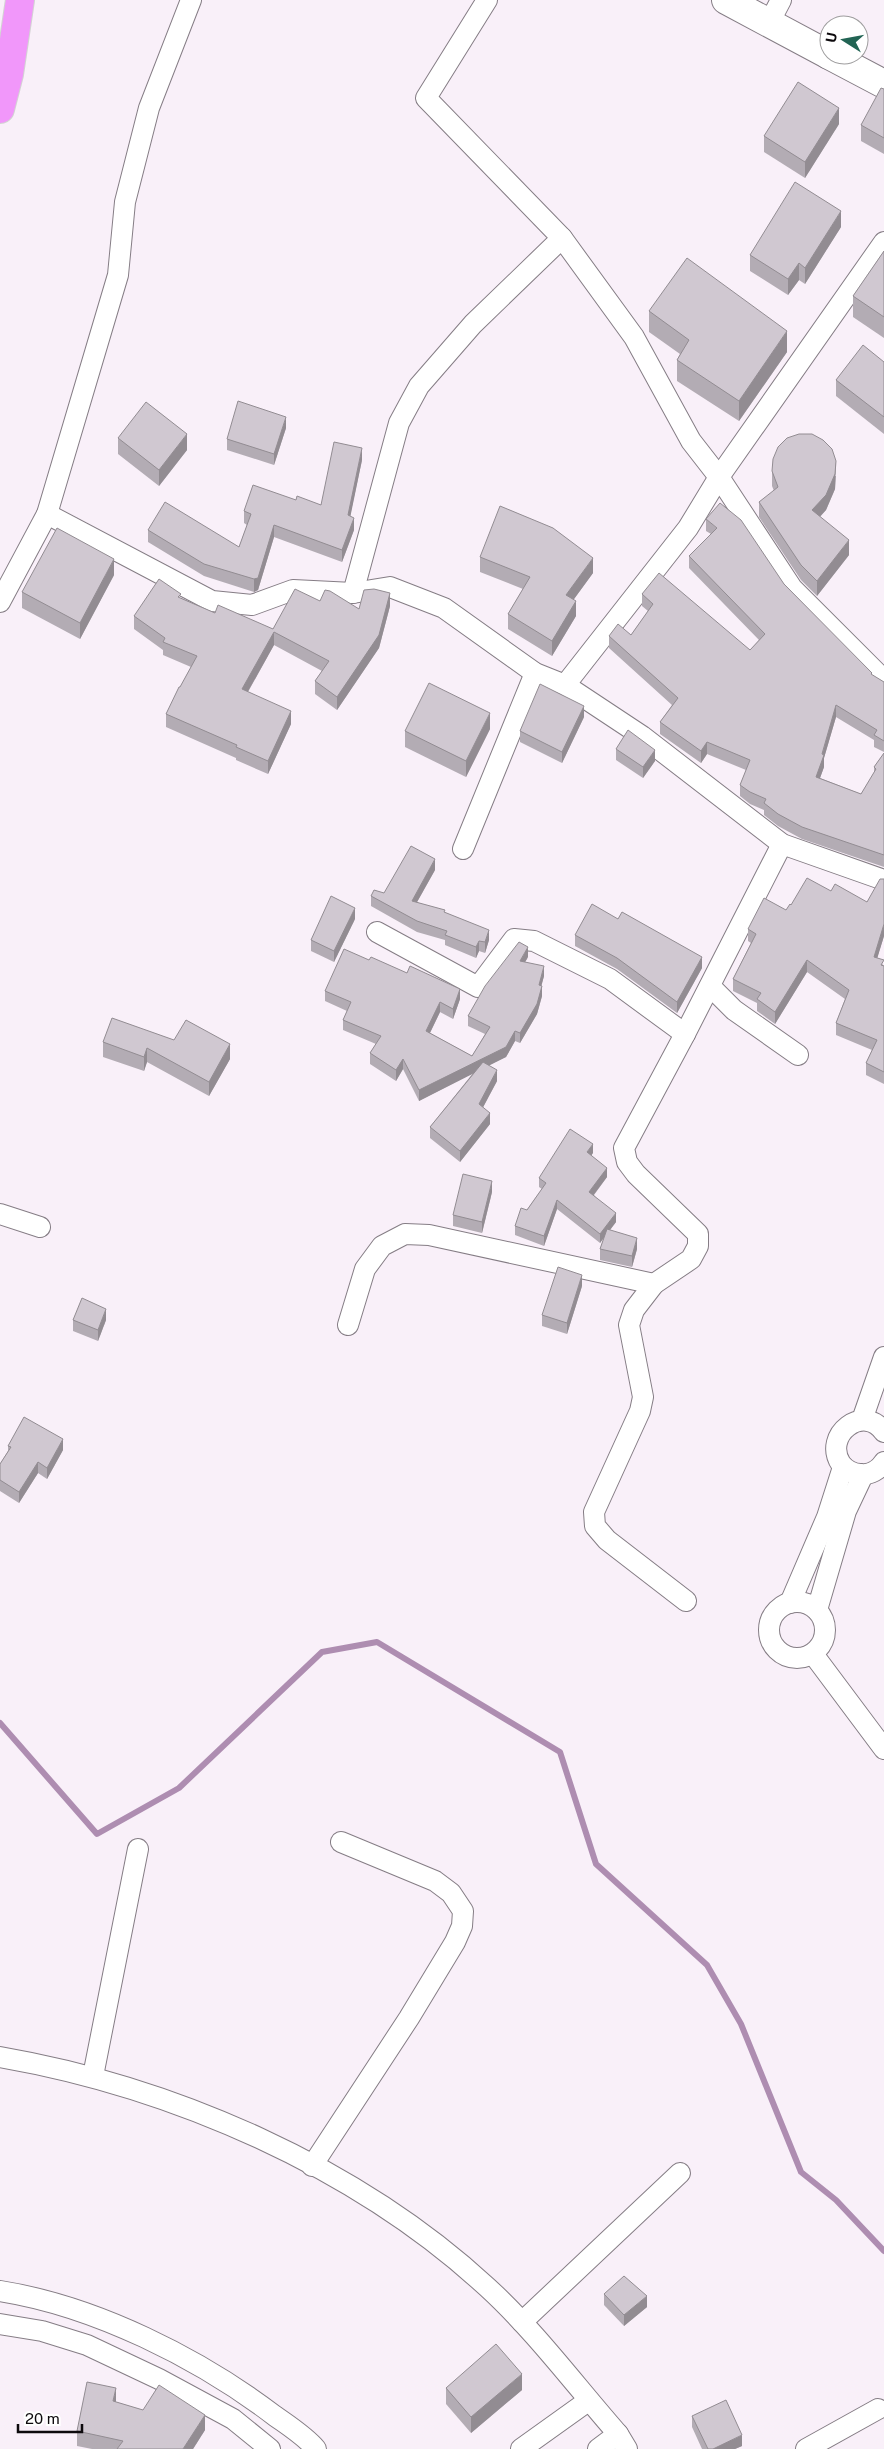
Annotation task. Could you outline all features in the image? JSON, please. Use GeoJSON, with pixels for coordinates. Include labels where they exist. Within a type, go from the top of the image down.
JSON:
{"type":"FeatureCollection","features":[{"type":"Feature","properties":{"kind":"highway"},"geometry":{"type":"LineString","coordinates":[[0,109],[9,74],[20,0]]}},
{"type":"Feature","properties":{"kind":"main road"},"geometry":{"type":"LineString","coordinates":[[726,0],[775,12],[819,47]]}},
{"type":"Feature","properties":{"kind":"main road"},"geometry":{"type":"LineString","coordinates":[[848,65],[884,84]]}},
{"type":"Feature","properties":{"kind":"street"},"geometry":{"type":"LineString","coordinates":[[0,602],[46,514],[118,275],[125,202],[149,108],[191,0]]}},
{"type":"Feature","properties":{"kind":"street"},"geometry":{"type":"LineString","coordinates":[[487,0],[426,98],[562,238],[634,337],[691,441],[719,477],[792,588],[884,680]]}},
{"type":"Feature","properties":{"kind":"street"},"geometry":{"type":"LineString","coordinates":[[353,593],[399,423],[419,386],[473,324],[562,238]]}},
{"type":"Feature","properties":{"kind":"street"},"geometry":{"type":"LineString","coordinates":[[565,685],[688,528],[719,477],[884,242]]}},
{"type":"Feature","properties":{"kind":"street"},"geometry":{"type":"LineString","coordinates":[[46,514],[212,601],[252,605],[293,590],[353,593],[390,587],[444,608],[536,672],[565,685],[642,736],[782,844],[884,880]]}},
{"type":"Feature","properties":{"kind":"street"},"geometry":{"type":"LineString","coordinates":[[463,849],[536,672]]}},
{"type":"Feature","properties":{"kind":"street"},"geometry":{"type":"LineString","coordinates":[[686,1601],[606,1540],[595,1526],[594,1512],[640,1412],[643,1397],[628,1325],[634,1310],[654,1284],[691,1259],[698,1246],[698,1234],[636,1174],[627,1162],[624,1148],[710,986],[782,844]]}},
{"type":"Feature","properties":{"kind":"street"},"geometry":{"type":"LineString","coordinates":[[377,932],[478,987],[514,938],[534,941],[610,979],[685,1034]]}},
{"type":"Feature","properties":{"kind":"street"},"geometry":{"type":"LineString","coordinates":[[710,986],[734,1010],[798,1055]]}},
{"type":"Feature","properties":{"kind":"street"},"geometry":{"type":"LineString","coordinates":[[0,1214],[40,1227]]}},
{"type":"Feature","properties":{"kind":"street"},"geometry":{"type":"LineString","coordinates":[[348,1325],[365,1269],[382,1246],[405,1234],[429,1235],[654,1284]]}},
{"type":"Feature","properties":{"kind":"street"},"geometry":{"type":"LineString","coordinates":[[862,1420],[884,1357]]}},
{"type":"Feature","properties":{"kind":"street"},"geometry":{"type":"LineString","coordinates":[[883,1427],[862,1420],[852,1423],[843,1428],[837,1438],[835,1448],[838,1458],[844,1467],[852,1472],[862,1474],[873,1472],[884,1462]]}},
{"type":"Feature","properties":{"kind":"street"},"geometry":{"type":"LineString","coordinates":[[790,1603],[824,1524],[844,1467]]}},
{"type":"Feature","properties":{"kind":"street"},"geometry":{"type":"LineString","coordinates":[[817,1610],[846,1511],[862,1474]]}},
{"type":"Feature","properties":{"kind":"street"},"geometry":{"type":"LineString","coordinates":[[790,1603],[809,1604],[817,1610],[825,1628],[824,1638],[813,1654],[794,1659],[776,1651],[768,1632],[774,1614],[781,1607],[790,1603]]}},
{"type":"Feature","properties":{"kind":"street"},"geometry":{"type":"LineString","coordinates":[[813,1654],[884,1749]]}},
{"type":"Feature","properties":{"kind":"street"},"geometry":{"type":"LineString","coordinates":[[312,2166],[408,2018],[455,1942],[462,1926],[462,1911],[451,1893],[435,1881],[341,1842]]}},
{"type":"Feature","properties":{"kind":"street"},"geometry":{"type":"LineString","coordinates":[[93,2076],[138,1849]]}},
{"type":"Feature","properties":{"kind":"street"},"geometry":{"type":"LineString","coordinates":[[0,2057],[93,2076],[174,2104],[252,2136],[312,2166],[390,2210],[489,2288],[522,2322],[622,2442],[598,2449]]}},
{"type":"Feature","properties":{"kind":"street"},"geometry":{"type":"LineString","coordinates":[[522,2322],[680,2173]]}},
{"type":"Feature","properties":{"kind":"street"},"geometry":{"type":"LineString","coordinates":[[0,2292],[52,2304],[95,2318],[174,2352],[245,2394],[316,2449]]}},
{"type":"Feature","properties":{"kind":"street"},"geometry":{"type":"LineString","coordinates":[[0,2324],[42,2331],[96,2349],[159,2379],[233,2418],[270,2449]]}},
{"type":"Feature","properties":{"kind":"street"},"geometry":{"type":"LineString","coordinates":[[522,2449],[588,2401]]}},
{"type":"Feature","properties":{"kind":"street"},"geometry":{"type":"LineString","coordinates":[[806,2449],[878,2409]]}},
{"type":"Feature","properties":{"kind":"building"},"geometry":{"type":"Polygon","coordinates":[[[798,82],[839,108],[805,162],[764,136],[798,82]]]}},
{"type":"Feature","properties":{"kind":"building"},"geometry":{"type":"Polygon","coordinates":[[[881,88],[884,89],[884,138],[861,125],[881,88]]]}},
{"type":"Feature","properties":{"kind":"building"},"geometry":{"type":"Polygon","coordinates":[[[795,182],[841,211],[805,268],[799,263],[788,279],[750,255],[795,182]]]}},
{"type":"Feature","properties":{"kind":"building"},"geometry":{"type":"Polygon","coordinates":[[[884,251],[884,317],[853,296],[884,251]]]}},
{"type":"Feature","properties":{"kind":"building"},"geometry":{"type":"Polygon","coordinates":[[[687,258],[787,331],[739,401],[677,360],[689,340],[649,311],[687,258]]]}},
{"type":"Feature","properties":{"kind":"building"},"geometry":{"type":"Polygon","coordinates":[[[863,345],[884,362],[884,417],[836,380],[863,345]]]}},
{"type":"Feature","properties":{"kind":"building"},"geometry":{"type":"Polygon","coordinates":[[[238,401],[286,417],[274,454],[227,439],[238,401]]]}},
{"type":"Feature","properties":{"kind":"building"},"geometry":{"type":"Polygon","coordinates":[[[146,402],[187,434],[159,470],[118,438],[146,402]]]}},
{"type":"Feature","properties":{"kind":"building"},"geometry":{"type":"Polygon","coordinates":[[[799,434],[812,434],[823,440],[832,449],[836,461],[835,474],[826,495],[812,510],[849,540],[817,581],[801,565],[759,502],[778,487],[772,471],[773,459],[778,447],[787,438],[799,434]]]}},
{"type":"Feature","properties":{"kind":"building"},"geometry":{"type":"Polygon","coordinates":[[[334,442],[362,448],[348,515],[354,518],[342,550],[274,525],[258,578],[254,579],[204,564],[148,530],[165,502],[239,547],[251,514],[244,511],[253,485],[296,500],[297,496],[321,505],[334,442]]]}},
{"type":"Feature","properties":{"kind":"building"},"geometry":{"type":"Polygon","coordinates":[[[720,503],[741,520],[784,584],[871,674],[884,682],[884,741],[874,735],[877,730],[836,705],[822,754],[824,755],[816,777],[861,794],[876,769],[874,767],[884,753],[884,855],[802,827],[778,814],[764,803],[766,799],[740,785],[750,760],[707,742],[701,751],[660,722],[678,698],[609,636],[618,624],[631,635],[653,604],[642,594],[659,573],[750,650],[765,634],[689,556],[717,528],[706,519],[720,503]]]}},
{"type":"Feature","properties":{"kind":"building"},"geometry":{"type":"Polygon","coordinates":[[[500,506],[553,528],[593,558],[566,595],[576,601],[552,641],[508,614],[530,577],[480,557],[500,506]]]}},
{"type":"Feature","properties":{"kind":"building"},"geometry":{"type":"Polygon","coordinates":[[[57,528],[114,559],[80,623],[22,592],[57,528]]]}},
{"type":"Feature","properties":{"kind":"building"},"geometry":{"type":"Polygon","coordinates":[[[159,579],[181,594],[178,597],[215,613],[218,605],[273,629],[295,589],[320,601],[325,590],[330,591],[359,609],[364,590],[374,589],[390,593],[379,635],[337,697],[315,681],[329,661],[274,632],[242,689],[291,711],[268,761],[236,747],[237,745],[166,714],[197,656],[163,642],[165,638],[134,616],[159,579]]]}},
{"type":"Feature","properties":{"kind":"building"},"geometry":{"type":"Polygon","coordinates":[[[429,683],[490,713],[466,761],[405,731],[429,683]]]}},
{"type":"Feature","properties":{"kind":"building"},"geometry":{"type":"Polygon","coordinates":[[[540,684],[584,706],[562,752],[520,731],[540,684]]]}},
{"type":"Feature","properties":{"kind":"building"},"geometry":{"type":"Polygon","coordinates":[[[628,730],[655,750],[643,767],[616,749],[628,730]]]}},
{"type":"Feature","properties":{"kind":"building"},"geometry":{"type":"Polygon","coordinates":[[[411,846],[435,859],[412,901],[445,910],[444,912],[489,930],[485,942],[479,941],[476,947],[445,935],[447,931],[417,921],[371,896],[374,890],[384,893],[411,846]]]}},
{"type":"Feature","properties":{"kind":"building"},"geometry":{"type":"Polygon","coordinates":[[[807,878],[831,891],[835,884],[867,902],[880,879],[884,879],[884,924],[874,957],[884,960],[881,965],[884,966],[884,1072],[866,1063],[877,1040],[836,1023],[849,990],[807,960],[775,1012],[757,999],[761,993],[733,979],[756,934],[748,929],[764,898],[786,910],[807,878]]]}},
{"type":"Feature","properties":{"kind":"building"},"geometry":{"type":"Polygon","coordinates":[[[331,896],[355,908],[334,951],[311,940],[331,896]]]}},
{"type":"Feature","properties":{"kind":"building"},"geometry":{"type":"Polygon","coordinates":[[[592,904],[618,919],[622,912],[702,957],[677,1002],[617,958],[575,935],[592,904]]]}},
{"type":"Feature","properties":{"kind":"building"},"geometry":{"type":"Polygon","coordinates":[[[519,942],[528,947],[520,961],[544,966],[539,985],[542,986],[537,1004],[520,1033],[515,1031],[506,1047],[419,1090],[403,1059],[396,1070],[370,1053],[381,1036],[343,1020],[351,1002],[325,991],[344,949],[369,960],[371,957],[407,973],[410,966],[460,989],[453,1009],[440,1002],[426,1031],[472,1056],[490,1027],[468,1016],[485,986],[519,942]]]}},
{"type":"Feature","properties":{"kind":"building"},"geometry":{"type":"Polygon","coordinates":[[[112,1018],[174,1040],[186,1020],[230,1044],[209,1082],[147,1048],[144,1057],[103,1042],[112,1018]]]}},
{"type":"Feature","properties":{"kind":"building"},"geometry":{"type":"Polygon","coordinates":[[[483,1062],[497,1070],[479,1104],[490,1113],[460,1151],[430,1127],[483,1062]]]}},
{"type":"Feature","properties":{"kind":"building"},"geometry":{"type":"Polygon","coordinates":[[[570,1129],[593,1144],[587,1152],[607,1168],[589,1192],[616,1213],[600,1234],[557,1200],[544,1236],[515,1226],[521,1208],[527,1210],[546,1183],[539,1178],[570,1129]]]}},
{"type":"Feature","properties":{"kind":"building"},"geometry":{"type":"Polygon","coordinates":[[[463,1174],[492,1181],[482,1222],[453,1215],[463,1174]]]}},
{"type":"Feature","properties":{"kind":"building"},"geometry":{"type":"Polygon","coordinates":[[[607,1229],[637,1238],[632,1256],[600,1249],[607,1229]]]}},
{"type":"Feature","properties":{"kind":"building"},"geometry":{"type":"Polygon","coordinates":[[[558,1267],[582,1275],[567,1323],[542,1315],[558,1267]]]}},
{"type":"Feature","properties":{"kind":"building"},"geometry":{"type":"Polygon","coordinates":[[[82,1298],[106,1309],[98,1330],[73,1320],[82,1298]]]}},
{"type":"Feature","properties":{"kind":"building"},"geometry":{"type":"Polygon","coordinates":[[[24,1417],[63,1439],[47,1468],[38,1462],[19,1492],[0,1480],[0,1464],[11,1447],[8,1446],[24,1417]]]}},
{"type":"Feature","properties":{"kind":"building"},"geometry":{"type":"Polygon","coordinates":[[[624,2276],[647,2296],[624,2315],[604,2294],[624,2276]]]}},
{"type":"Feature","properties":{"kind":"building"},"geometry":{"type":"Polygon","coordinates":[[[496,2344],[522,2374],[471,2417],[446,2388],[496,2344]]]}},
{"type":"Feature","properties":{"kind":"building"},"geometry":{"type":"Polygon","coordinates":[[[87,2382],[116,2388],[113,2401],[143,2410],[159,2385],[205,2415],[183,2449],[117,2449],[123,2441],[77,2431],[87,2382]]]}},
{"type":"Feature","properties":{"kind":"building"},"geometry":{"type":"Polygon","coordinates":[[[726,2400],[742,2435],[713,2449],[708,2449],[692,2416],[726,2400]]]}},
{"type":"Feature","properties":{"kind":"waterway"},"geometry":{"type":"LineString","coordinates":[[0,1723],[97,1834],[179,1788],[322,1652],[377,1642],[560,1752],[596,1864],[707,1965],[741,2024],[801,2172],[836,2200],[884,2251]]}}]}
